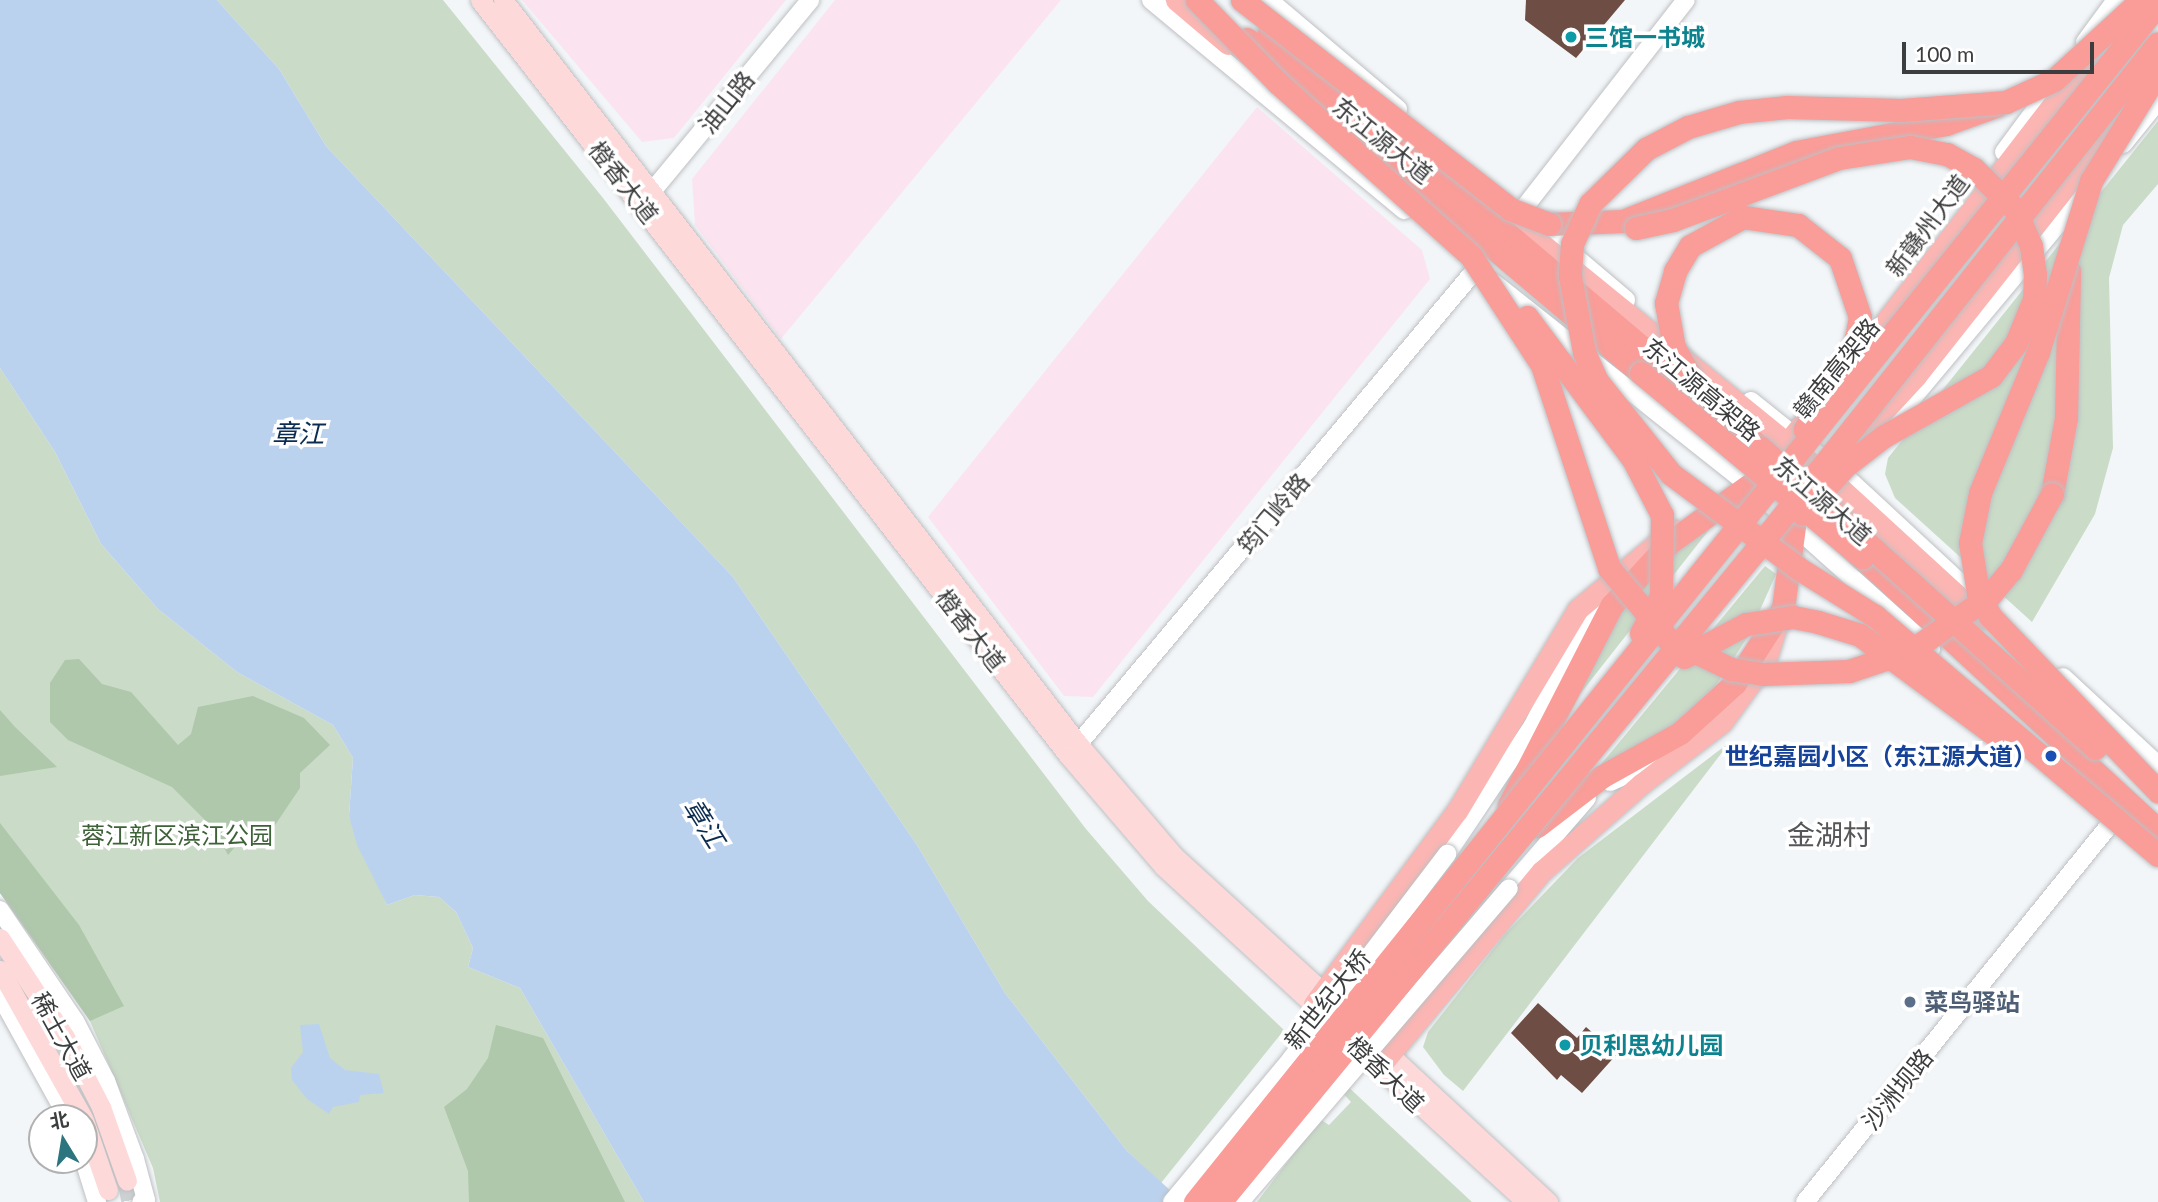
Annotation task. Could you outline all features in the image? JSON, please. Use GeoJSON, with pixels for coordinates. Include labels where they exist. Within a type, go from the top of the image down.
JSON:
{"type":"FeatureCollection","features":[{"type":"Feature","properties":{"kind":"highway"},"geometry":{"type":"LineString","coordinates":[[1197,0],[1277,82],[1474,262],[1528,318],[1652,488],[1665,543],[1661,596],[1636,644],[1499,828]]}},
{"type":"Feature","properties":{"kind":"highway","name":"东江源高架路"},"geometry":{"type":"LineString","coordinates":[[1203,0],[1862,557],[2158,830]]}},
{"type":"Feature","properties":{"kind":"highway","name":"东江源高架路"},"geometry":{"type":"LineString","coordinates":[[1233,0],[1761,448],[1983,642],[2158,808]]}},
{"type":"Feature","properties":{"kind":"highway"},"geometry":{"type":"LineString","coordinates":[[1242,0],[1510,209],[1549,224],[1604,231],[1673,220],[1839,158],[1910,147],[1947,154],[1990,179],[2015,209],[2031,246],[2034,299],[2025,327],[1991,376],[1884,436],[1845,466],[1669,654]]}},
{"type":"Feature","properties":{"kind":"highway"},"geometry":{"type":"LineString","coordinates":[[1549,224],[1623,221],[1797,152],[1946,124],[2006,102],[2054,80],[2141,0]]}},
{"type":"Feature","properties":{"kind":"highway","name":"赣南高架路"},"geometry":{"type":"LineString","coordinates":[[1499,828],[2158,4]]}},
{"type":"Feature","properties":{"kind":"highway","name":"赣南高架路"},"geometry":{"type":"LineString","coordinates":[[1514,848],[2158,43]]}},
{"type":"Feature","properties":{"kind":"highway"},"geometry":{"type":"LineString","coordinates":[[2156,772],[1990,616],[1971,559],[1980,493],[2033,365],[2091,181],[2158,70]]}},
{"type":"Feature","properties":{"kind":"highway"},"geometry":{"type":"LineString","coordinates":[[2006,102],[1901,110],[1787,107],[1739,112],[1688,127],[1646,149],[1590,204],[1572,244],[1570,276],[1584,352],[1597,381],[1671,474],[1798,568],[1875,616],[2158,855]]}},
{"type":"Feature","properties":{"kind":"highway"},"geometry":{"type":"LineString","coordinates":[[1642,651],[1724,527],[1806,428],[1854,347],[1860,317],[1840,258],[1798,225],[1742,217],[1690,246],[1675,271],[1666,303],[1668,327],[1692,380],[1761,448]]}},
{"type":"Feature","properties":{"kind":"highway"},"geometry":{"type":"LineString","coordinates":[[1474,262],[1542,365],[1597,542],[1628,597],[1668,639],[1700,656],[1731,669],[1796,675],[1849,671],[1912,650],[1965,616],[2011,570],[2039,525],[2063,450],[2066,285],[2074,238]]}},
{"type":"Feature","properties":{"kind":"highway"},"geometry":{"type":"LineString","coordinates":[[1499,828],[1612,605],[1669,543],[1754,482]]}},
{"type":"Feature","properties":{"kind":"highway"},"geometry":{"type":"LineString","coordinates":[[1514,848],[1554,810],[1680,733],[1712,705],[1735,683],[1783,608]]}},
{"type":"Feature","properties":{"kind":"highway"},"geometry":{"type":"LineString","coordinates":[[1514,848],[1677,662],[1722,635],[1768,618],[1818,622],[1860,635],[2115,817]]}},
{"type":"Feature","properties":{"kind":"highway","name":"新世纪大桥"},"geometry":{"type":"LineString","coordinates":[[1195,1202],[1499,828]]}},
{"type":"Feature","properties":{"kind":"highway","name":"新世纪大桥"},"geometry":{"type":"LineString","coordinates":[[1220,1202],[1514,848]]}},
{"type":"Feature","properties":{"kind":"main road","name":"橙香大道"},"geometry":{"type":"LineString","coordinates":[[480,0],[648,197]]}},
{"type":"Feature","properties":{"kind":"main road","name":"橙香大道"},"geometry":{"type":"LineString","coordinates":[[503,0],[648,197],[1074,750],[1174,856],[1526,1202]]}},
{"type":"Feature","properties":{"kind":"main road","name":"东江源大道"},"geometry":{"type":"LineString","coordinates":[[1176,0],[1387,179],[1911,611],[2115,817],[2158,845]]}},
{"type":"Feature","properties":{"kind":"main road","name":"东江源大道"},"geometry":{"type":"LineString","coordinates":[[1257,0],[1517,216],[1835,473],[2156,772]]}},
{"type":"Feature","properties":{"kind":"main road","name":"新赣州大道"},"geometry":{"type":"LineString","coordinates":[[1754,482],[2133,0]]}},
{"type":"Feature","properties":{"kind":"main road"},"geometry":{"type":"LineString","coordinates":[[1384,1061],[1542,871],[1641,783],[1702,740],[1747,693],[1765,663],[1783,608],[1795,518],[1916,376],[2158,70]]}},
{"type":"Feature","properties":{"kind":"main road"},"geometry":{"type":"LineString","coordinates":[[1319,998],[1457,811],[1578,609],[1625,566],[1706,508]]}},
{"type":"Feature","properties":{"kind":"main road","name":"稀土大道"},"geometry":{"type":"LineString","coordinates":[[0,938],[65,1037],[101,1107],[127,1181]]}},
{"type":"Feature","properties":{"kind":"main road","name":"稀土大道"},"geometry":{"type":"LineString","coordinates":[[0,970],[76,1104]]}},
{"type":"Feature","properties":{"kind":"main road","name":"橙香大道"},"geometry":{"type":"LineString","coordinates":[[1384,1061],[1548,1202]]}},
{"type":"Feature","properties":{"kind":"main road","name":"稀土大道"},"geometry":{"type":"LineString","coordinates":[[97,1174],[102,1196]]}},
{"type":"Feature","properties":{"kind":"street","name":"油山路"},"geometry":{"type":"LineString","coordinates":[[648,197],[810,0]]}},
{"type":"Feature","properties":{"kind":"street"},"geometry":{"type":"LineString","coordinates":[[1151,0],[1474,262],[1754,482],[1706,508],[1643,556],[1587,620],[1532,727],[1447,854],[1291,1059],[1172,1202]]}},
{"type":"Feature","properties":{"kind":"street"},"geometry":{"type":"LineString","coordinates":[[1269,0],[1517,216],[1686,0]]}},
{"type":"Feature","properties":{"kind":"street"},"geometry":{"type":"LineString","coordinates":[[1791,438],[2111,2]]}},
{"type":"Feature","properties":{"kind":"street"},"geometry":{"type":"LineString","coordinates":[[1835,473],[2158,101]]}},
{"type":"Feature","properties":{"kind":"street","name":"筠门岭路"},"geometry":{"type":"LineString","coordinates":[[1074,750],[1474,262]]}},
{"type":"Feature","properties":{"kind":"street"},"geometry":{"type":"LineString","coordinates":[[1240,1202],[1581,802],[1690,742],[1747,693]]}},
{"type":"Feature","properties":{"kind":"street"},"geometry":{"type":"LineString","coordinates":[[2115,817],[2158,862]]}},
{"type":"Feature","properties":{"kind":"street","name":"沙洲坝路"},"geometry":{"type":"LineString","coordinates":[[1805,1202],[2115,817]]}},
{"type":"Feature","properties":{"kind":"street"},"geometry":{"type":"LineString","coordinates":[[0,910],[75,1021],[106,1081],[135,1159],[146,1200],[141,1202]]}},
{"type":"Feature","properties":{"kind":"street"},"geometry":{"type":"LineString","coordinates":[[0,995],[60,1104]]}},
{"type":"Feature","properties":{"kind":"street"},"geometry":{"type":"LineString","coordinates":[[91,1174],[102,1196]]}},
{"type":"Feature","properties":{"kind":"shaded area"},"geometry":{"type":"Polygon","coordinates":[[[522,0],[786,0],[674,138],[642,142],[522,0]]]}},
{"type":"Feature","properties":{"kind":"shaded area"},"geometry":{"type":"Polygon","coordinates":[[[835,0],[1061,0],[781,339],[695,225],[692,179],[835,0]]]}},
{"type":"Feature","properties":{"kind":"shaded area"},"geometry":{"type":"Polygon","coordinates":[[[1257,107],[1422,250],[1430,279],[1093,697],[1064,696],[928,517],[1257,107]]]}},
{"type":"Feature","properties":{"kind":"green space"},"geometry":{"type":"Polygon","coordinates":[[[217,0],[443,0],[603,198],[1086,829],[1148,901],[1284,1030],[1161,1183],[1127,1151],[1005,993],[917,845],[733,577],[326,146],[279,69],[217,0]]]}},
{"type":"Feature","properties":{"kind":"green space"},"geometry":{"type":"Polygon","coordinates":[[[2158,121],[2158,184],[2123,225],[2109,278],[2113,448],[2095,514],[2032,622],[1895,498],[1885,474],[1888,458],[2158,121]]]}},
{"type":"Feature","properties":{"kind":"green space","name":"蓉江新区滨江公园"},"geometry":{"type":"Polygon","coordinates":[[[0,368],[55,452],[101,544],[158,609],[237,672],[333,725],[353,758],[349,816],[387,905],[415,895],[439,897],[456,912],[473,948],[468,967],[520,988],[644,1202],[160,1202],[153,1168],[90,1021],[0,893],[0,368]]]}},
{"type":"Feature","properties":{"kind":"green space"},"geometry":{"type":"Polygon","coordinates":[[[1716,521],[1558,722],[1601,637],[1639,583],[1677,544],[1716,521]]]}},
{"type":"Feature","properties":{"kind":"green space"},"geometry":{"type":"Polygon","coordinates":[[[1765,566],[1776,574],[1749,635],[1716,685],[1670,728],[1588,780],[1765,566]]]}},
{"type":"Feature","properties":{"kind":"green space"},"geometry":{"type":"Polygon","coordinates":[[[79,659],[102,684],[131,692],[178,745],[191,734],[198,707],[253,696],[304,718],[330,745],[300,773],[300,788],[273,828],[248,832],[228,855],[214,829],[172,787],[68,740],[50,722],[50,683],[65,660],[79,659]]]}},
{"type":"Feature","properties":{"kind":"green space"},"geometry":{"type":"Polygon","coordinates":[[[0,710],[15,727],[57,767],[0,776],[0,710]]]}},
{"type":"Feature","properties":{"kind":"green space"},"geometry":{"type":"Polygon","coordinates":[[[1730,742],[1463,1091],[1444,1075],[1423,1047],[1428,1032],[1506,933],[1578,858],[1730,742]]]}},
{"type":"Feature","properties":{"kind":"green space"},"geometry":{"type":"Polygon","coordinates":[[[0,823],[79,925],[124,1006],[90,1021],[0,893],[0,823]]]}},
{"type":"Feature","properties":{"kind":"green space"},"geometry":{"type":"Polygon","coordinates":[[[496,1025],[543,1038],[625,1202],[469,1202],[468,1171],[444,1107],[467,1089],[488,1058],[496,1025]]]}},
{"type":"Feature","properties":{"kind":"green space"},"geometry":{"type":"Polygon","coordinates":[[[1344,1083],[1472,1202],[1257,1202],[1320,1119],[1329,1125],[1351,1102],[1338,1088],[1344,1083]]]}},
{"type":"Feature","properties":{"kind":"water","name":"章江"},"geometry":{"type":"Polygon","coordinates":[[[0,0],[217,0],[279,69],[326,146],[733,577],[917,845],[1005,993],[1127,1151],[1183,1202],[644,1202],[520,988],[468,967],[473,948],[456,912],[439,897],[415,895],[387,905],[357,845],[349,816],[353,758],[333,725],[237,672],[158,609],[101,544],[55,452],[0,368],[0,0]]]}},
{"type":"Feature","properties":{"kind":"water"},"geometry":{"type":"Polygon","coordinates":[[[319,1024],[330,1058],[345,1070],[379,1074],[384,1093],[360,1095],[359,1102],[333,1107],[329,1114],[307,1099],[292,1080],[291,1068],[303,1052],[300,1025],[319,1024]]]}},
{"type":"Feature","properties":{"kind":"building","name":"三馆一书城"},"geometry":{"type":"Polygon","coordinates":[[[1526,0],[1625,0],[1576,58],[1525,20],[1526,0]]]}},
{"type":"Feature","properties":{"kind":"building","name":"贝利思幼儿园"},"geometry":{"type":"Polygon","coordinates":[[[1538,1003],[1577,1038],[1586,1027],[1617,1054],[1582,1093],[1561,1075],[1557,1080],[1511,1033],[1538,1003]]]}},
{"type":"Feature","properties":{"kind":"tunnel"},"geometry":{"type":"LineString","coordinates":[[127,1181],[131,1202]]}},
{"type":"Feature","properties":{"kind":"place","name":"三馆一书城"},"geometry":{"type":"Point","coordinates":[1571,37]}},
{"type":"Feature","properties":{"kind":"place","name":"世纪嘉园小区（东江源大道）"},"geometry":{"type":"Point","coordinates":[2051,756]}},
{"type":"Feature","properties":{"kind":"place","name":"菜鸟驿站"},"geometry":{"type":"Point","coordinates":[1910,1002]}},
{"type":"Feature","properties":{"kind":"place","name":"贝利思幼儿园"},"geometry":{"type":"Point","coordinates":[1565,1045]}},
{"type":"Feature","properties":{"kind":"district","name":"金湖村"},"geometry":{"type":"Point","coordinates":[1829,834]}}]}
